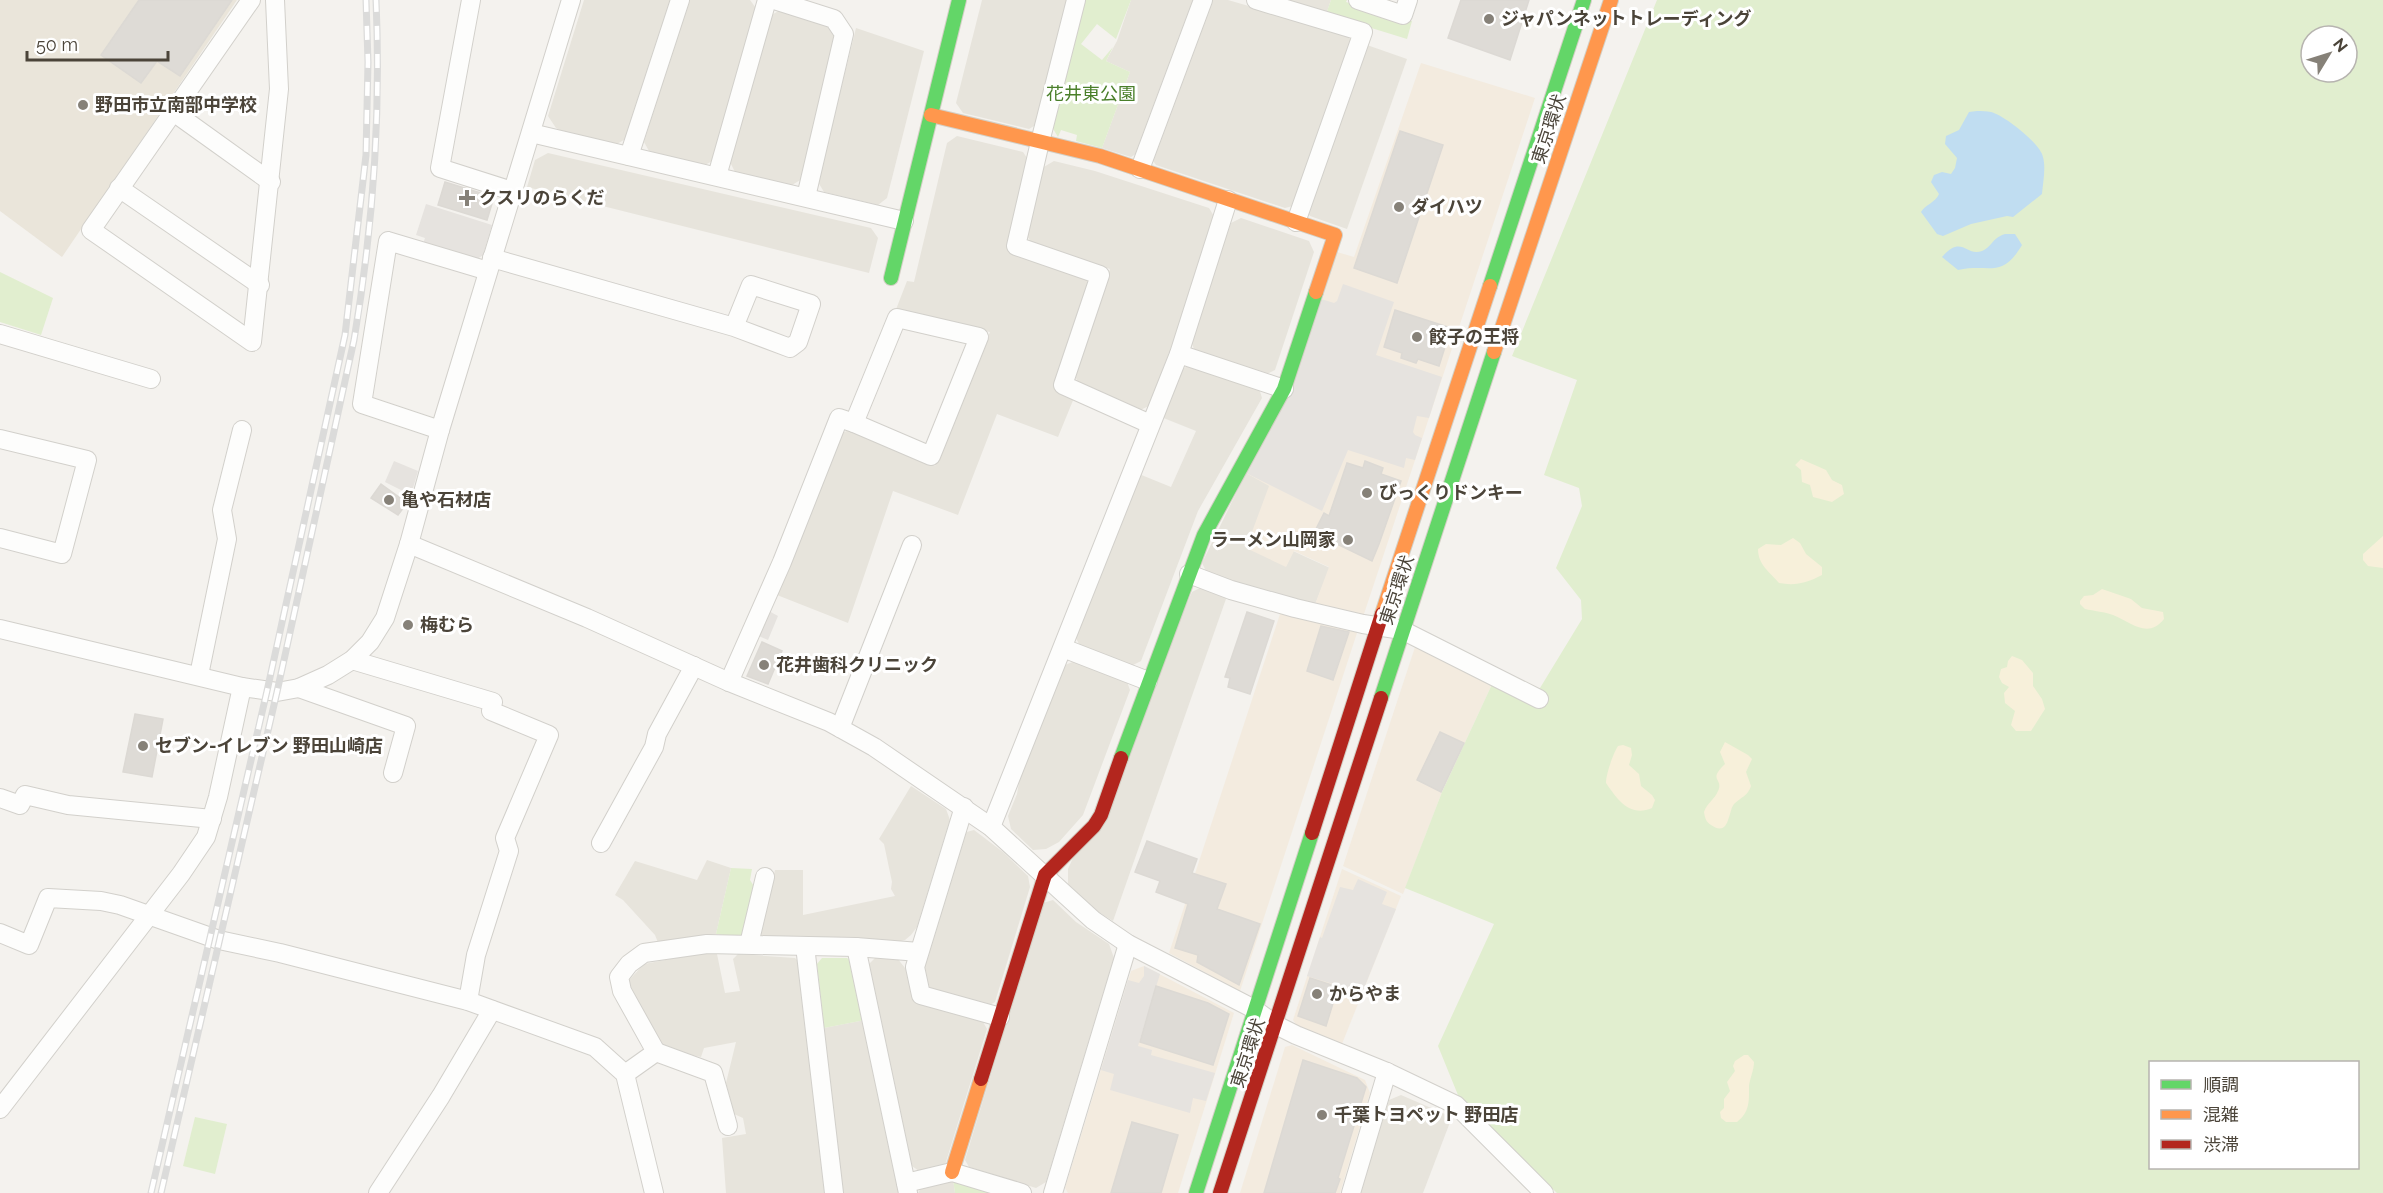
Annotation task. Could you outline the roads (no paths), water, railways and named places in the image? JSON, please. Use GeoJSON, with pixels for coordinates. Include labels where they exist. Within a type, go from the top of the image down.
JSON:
{"type":"FeatureCollection","features":[{"type":"Feature","properties":{"kind":"main road"},"geometry":{"type":"LineString","coordinates":[[891,278],[959,0]]}},
{"type":"Feature","properties":{"kind":"main road","name":"東京環状"},"geometry":{"type":"LineString","coordinates":[[1196,1193],[1378,627],[1584,0]]}},
{"type":"Feature","properties":{"kind":"main road","name":"東京環状"},"geometry":{"type":"LineString","coordinates":[[1220,1193],[1402,630],[1611,0]]}},
{"type":"Feature","properties":{"kind":"main road"},"geometry":{"type":"LineString","coordinates":[[931,115],[1080,150],[1335,235],[1284,389],[1214,514],[1148,681],[1101,815],[1094,826],[1045,875],[952,1172]]}},
{"type":"Feature","properties":{"kind":"street"},"geometry":{"type":"LineString","coordinates":[[251,0],[91,230],[252,342],[271,182],[279,88],[275,0]]}},
{"type":"Feature","properties":{"kind":"street"},"geometry":{"type":"LineString","coordinates":[[471,0],[440,168],[512,191]]}},
{"type":"Feature","properties":{"kind":"street"},"geometry":{"type":"LineString","coordinates":[[0,629],[242,687],[277,692],[298,688],[328,675],[352,660],[370,642],[385,618],[409,544],[440,430],[571,0]]}},
{"type":"Feature","properties":{"kind":"street"},"geometry":{"type":"LineString","coordinates":[[629,156],[680,0]]}},
{"type":"Feature","properties":{"kind":"street"},"geometry":{"type":"LineString","coordinates":[[717,176],[767,0]]}},
{"type":"Feature","properties":{"kind":"street"},"geometry":{"type":"LineString","coordinates":[[774,0],[834,19],[844,34],[806,197]]}},
{"type":"Feature","properties":{"kind":"street"},"geometry":{"type":"LineString","coordinates":[[1077,0],[1016,246],[1100,274],[1063,385],[1150,424]]}},
{"type":"Feature","properties":{"kind":"street"},"geometry":{"type":"LineString","coordinates":[[1140,169],[1203,0]]}},
{"type":"Feature","properties":{"kind":"street"},"geometry":{"type":"LineString","coordinates":[[1256,0],[1363,32],[1296,222]]}},
{"type":"Feature","properties":{"kind":"street"},"geometry":{"type":"LineString","coordinates":[[1358,0],[1403,15],[1408,0]]}},
{"type":"Feature","properties":{"kind":"street"},"geometry":{"type":"LineString","coordinates":[[172,111],[271,182]]}},
{"type":"Feature","properties":{"kind":"street"},"geometry":{"type":"LineString","coordinates":[[531,133],[904,221]]}},
{"type":"Feature","properties":{"kind":"street"},"geometry":{"type":"LineString","coordinates":[[119,188],[260,285]]}},
{"type":"Feature","properties":{"kind":"street"},"geometry":{"type":"LineString","coordinates":[[991,827],[1179,354],[1228,200]]}},
{"type":"Feature","properties":{"kind":"street"},"geometry":{"type":"LineString","coordinates":[[440,430],[362,405],[388,241],[734,327]]}},
{"type":"Feature","properties":{"kind":"street"},"geometry":{"type":"LineString","coordinates":[[729,682],[785,553],[839,418],[931,456],[979,337],[897,318],[854,423]]}},
{"type":"Feature","properties":{"kind":"street"},"geometry":{"type":"LineString","coordinates":[[0,334],[151,379]]}},
{"type":"Feature","properties":{"kind":"street"},"geometry":{"type":"LineString","coordinates":[[1179,354],[1284,389]]}},
{"type":"Feature","properties":{"kind":"street"},"geometry":{"type":"LineString","coordinates":[[199,675],[227,539],[222,510],[242,430]]}},
{"type":"Feature","properties":{"kind":"street"},"geometry":{"type":"LineString","coordinates":[[0,439],[87,460],[62,554],[0,538]]}},
{"type":"Feature","properties":{"kind":"street"},"geometry":{"type":"LineString","coordinates":[[409,544],[587,618],[729,682],[840,728],[874,747],[991,827],[1093,920],[1128,944],[1254,1010],[1276,1025],[1387,1072],[1456,1105],[1535,1189]]}},
{"type":"Feature","properties":{"kind":"street"},"geometry":{"type":"LineString","coordinates":[[840,728],[912,545]]}},
{"type":"Feature","properties":{"kind":"street"},"geometry":{"type":"LineString","coordinates":[[1189,574],[1231,590],[1378,627],[1402,630],[1539,699]]}},
{"type":"Feature","properties":{"kind":"street"},"geometry":{"type":"LineString","coordinates":[[1062,648],[1148,681]]}},
{"type":"Feature","properties":{"kind":"street"},"geometry":{"type":"LineString","coordinates":[[352,660],[493,702],[491,711],[549,735],[505,838],[509,850],[476,954],[468,1000]]}},
{"type":"Feature","properties":{"kind":"street"},"geometry":{"type":"LineString","coordinates":[[601,843],[654,747],[657,734],[694,666]]}},
{"type":"Feature","properties":{"kind":"street"},"geometry":{"type":"LineString","coordinates":[[0,1109],[197,852],[206,837],[242,687]]}},
{"type":"Feature","properties":{"kind":"street"},"geometry":{"type":"LineString","coordinates":[[298,688],[406,726],[393,773]]}},
{"type":"Feature","properties":{"kind":"street"},"geometry":{"type":"LineString","coordinates":[[0,798],[20,805],[25,795],[68,805],[212,819]]}},
{"type":"Feature","properties":{"kind":"street"},"geometry":{"type":"LineString","coordinates":[[964,807],[915,967],[921,995],[1000,1017]]}},
{"type":"Feature","properties":{"kind":"street"},"geometry":{"type":"LineString","coordinates":[[749,944],[765,877]]}},
{"type":"Feature","properties":{"kind":"street"},"geometry":{"type":"LineString","coordinates":[[0,933],[29,945],[48,898],[101,901],[148,914],[219,940],[468,1000],[595,1047],[625,1074],[654,1193]]}},
{"type":"Feature","properties":{"kind":"street"},"geometry":{"type":"LineString","coordinates":[[728,1126],[713,1073],[656,1052],[622,991],[619,977],[629,964],[644,953],[707,944],[856,947],[919,952]]}},
{"type":"Feature","properties":{"kind":"street"},"geometry":{"type":"LineString","coordinates":[[1053,1193],[1128,944]]}},
{"type":"Feature","properties":{"kind":"street"},"geometry":{"type":"LineString","coordinates":[[805,946],[834,1193]]}},
{"type":"Feature","properties":{"kind":"street"},"geometry":{"type":"LineString","coordinates":[[856,947],[907,1188],[952,1172],[1022,1193]]}},
{"type":"Feature","properties":{"kind":"street"},"geometry":{"type":"LineString","coordinates":[[378,1193],[441,1096],[492,1010]]}},
{"type":"Feature","properties":{"kind":"street"},"geometry":{"type":"LineString","coordinates":[[625,1074],[656,1052]]}},
{"type":"Feature","properties":{"kind":"street"},"geometry":{"type":"LineString","coordinates":[[1351,1193],[1387,1072]]}},
{"type":"Feature","properties":{"kind":"water"},"geometry":{"type":"Polygon","coordinates":[[[1969,112],[1991,112],[2004,118],[2041,151],[2044,161],[2042,194],[2013,217],[2007,216],[1971,224],[1943,236],[1937,234],[1921,212],[1939,194],[1931,182],[1934,175],[1942,172],[1951,174],[1955,168],[1957,158],[1945,144],[1946,136],[1959,130],[1969,112]]]}},
{"type":"Feature","properties":{"kind":"water"},"geometry":{"type":"Polygon","coordinates":[[[2005,234],[2015,234],[2022,245],[2008,263],[2001,266],[1958,270],[1942,257],[1954,247],[1982,251],[2005,234]]]}},
{"type":"Feature","properties":{"kind":"railway"},"geometry":{"type":"LineString","coordinates":[[151,1193],[267,691],[345,335],[366,155],[368,62],[366,0]]}},
{"type":"Feature","properties":{"kind":"railway"},"geometry":{"type":"LineString","coordinates":[[161,1193],[277,692],[354,340],[366,256],[374,171],[377,85],[376,0]]}},
{"type":"Feature","properties":{"kind":"place","name":"ジャパンネットトレーディング"},"geometry":{"type":"Point","coordinates":[1489,19]}},
{"type":"Feature","properties":{"kind":"place","name":"野田市立南部中学校"},"geometry":{"type":"Point","coordinates":[83,105]}},
{"type":"Feature","properties":{"kind":"place","name":"クスリのらくだ"},"geometry":{"type":"Point","coordinates":[467,198]}},
{"type":"Feature","properties":{"kind":"place","name":"ダイハツ"},"geometry":{"type":"Point","coordinates":[1399,207]}},
{"type":"Feature","properties":{"kind":"place","name":"餃子の王将"},"geometry":{"type":"Point","coordinates":[1417,337]}},
{"type":"Feature","properties":{"kind":"place","name":"びっくりドンキー"},"geometry":{"type":"Point","coordinates":[1367,493]}},
{"type":"Feature","properties":{"kind":"place","name":"亀や石材店"},"geometry":{"type":"Point","coordinates":[389,500]}},
{"type":"Feature","properties":{"kind":"place","name":"ラーメン山岡家"},"geometry":{"type":"Point","coordinates":[1348,540]}},
{"type":"Feature","properties":{"kind":"place","name":"梅むら"},"geometry":{"type":"Point","coordinates":[408,625]}},
{"type":"Feature","properties":{"kind":"place","name":"花井歯科クリニック"},"geometry":{"type":"Point","coordinates":[764,665]}},
{"type":"Feature","properties":{"kind":"place","name":"セブン-イレブン 野田山崎店"},"geometry":{"type":"Point","coordinates":[143,746]}},
{"type":"Feature","properties":{"kind":"place","name":"からやま"},"geometry":{"type":"Point","coordinates":[1317,994]}},
{"type":"Feature","properties":{"kind":"place","name":"千葉トヨペット 野田店"},"geometry":{"type":"Point","coordinates":[1322,1115]}},
{"type":"Feature","properties":{"kind":"park label","name":"花井東公園"},"geometry":{"type":"Point","coordinates":[1091,94]}}]}
